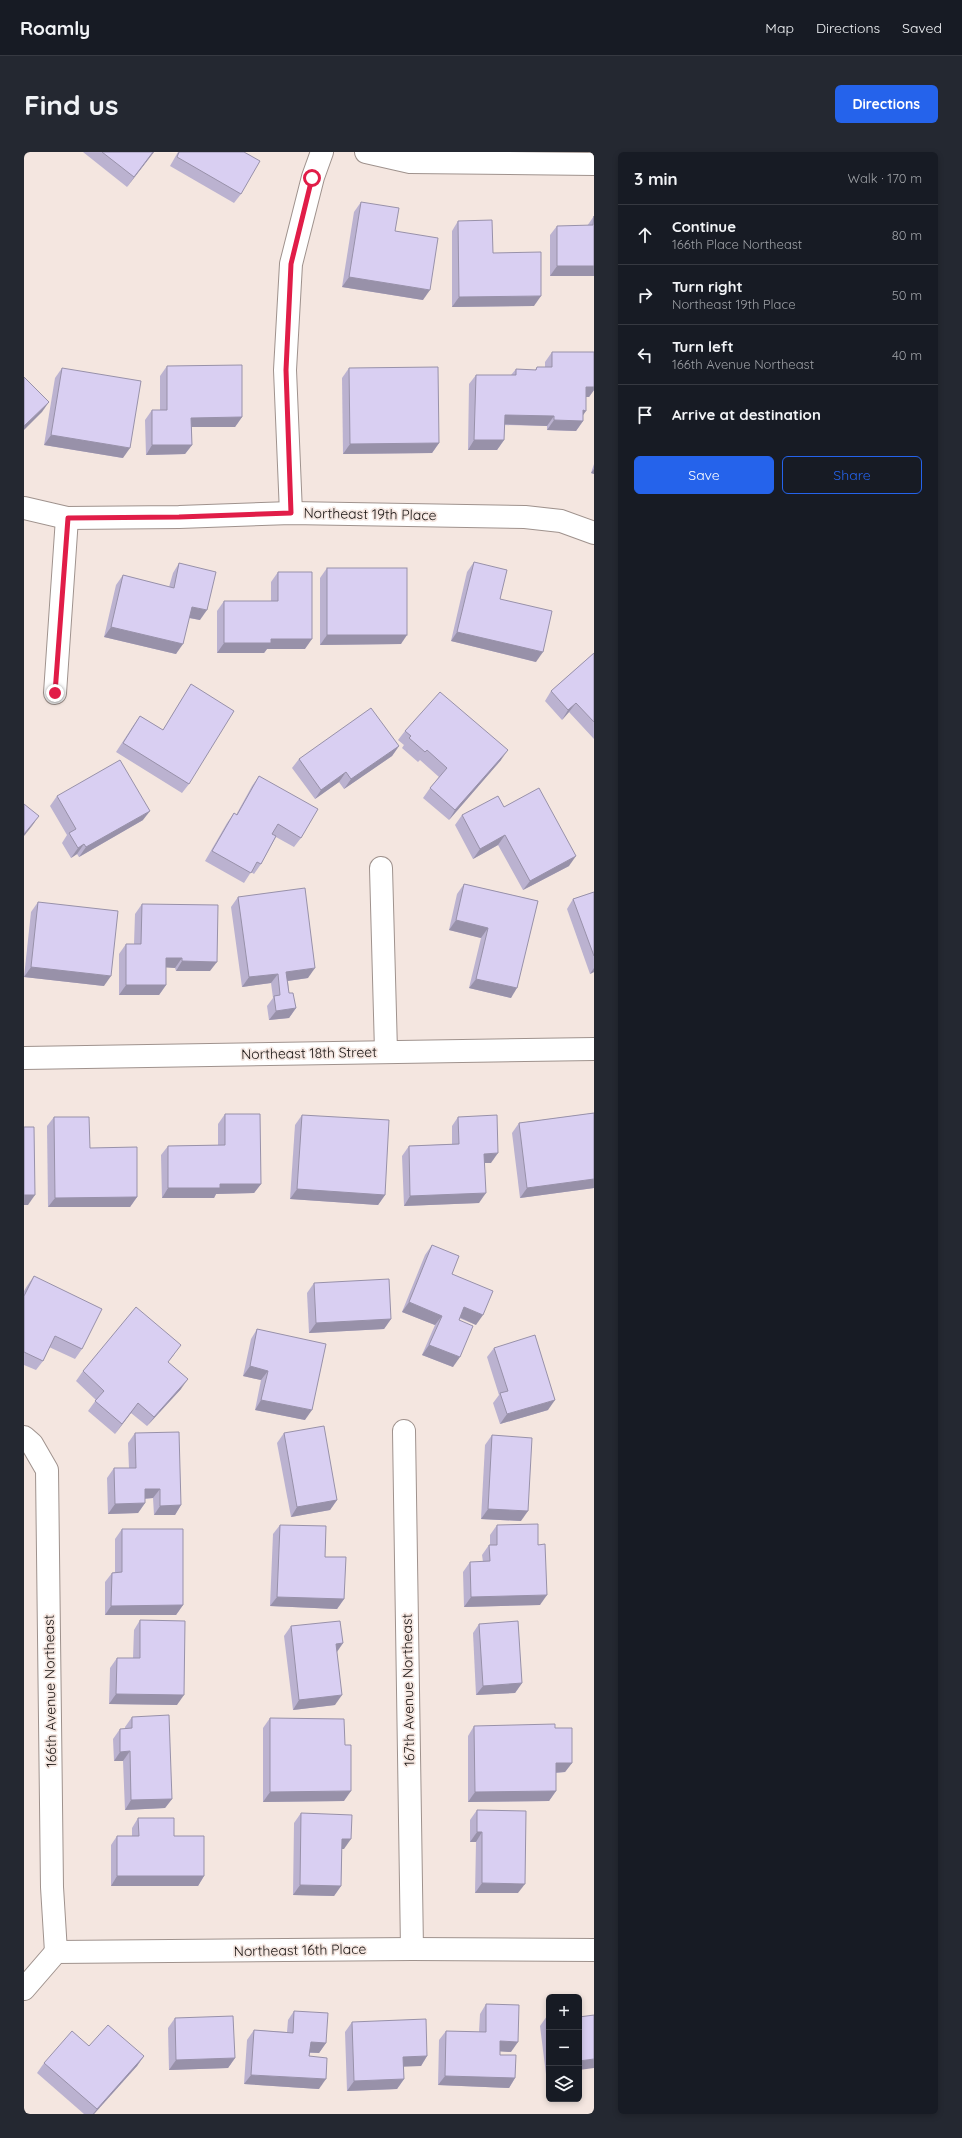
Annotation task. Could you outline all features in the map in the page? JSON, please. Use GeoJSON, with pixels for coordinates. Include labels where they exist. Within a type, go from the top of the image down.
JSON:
{"type":"FeatureCollection","features":[{"type":"Feature","properties":{"kind":"street"},"geometry":{"type":"LineString","coordinates":[[291,513],[286,370],[291,264],[312,178],[322,152]]}},
{"type":"Feature","properties":{"kind":"street"},"geometry":{"type":"LineString","coordinates":[[366,152],[410,162],[519,158],[594,164]]}},
{"type":"Feature","properties":{"kind":"street","name":"Northeast 19th Place"},"geometry":{"type":"LineString","coordinates":[[24,508],[68,518],[179,517],[291,513],[525,517],[561,522],[594,533]]}},
{"type":"Feature","properties":{"kind":"street"},"geometry":{"type":"LineString","coordinates":[[55,693],[68,518]]}},
{"type":"Feature","properties":{"kind":"street"},"geometry":{"type":"LineString","coordinates":[[381,868],[386,1052]]}},
{"type":"Feature","properties":{"kind":"street","name":"Northeast 18th Street"},"geometry":{"type":"LineString","coordinates":[[24,1058],[594,1049]]}},
{"type":"Feature","properties":{"kind":"street","name":"167th Avenue Northeast"},"geometry":{"type":"LineString","coordinates":[[404,1432],[412,1949]]}},
{"type":"Feature","properties":{"kind":"street","name":"166th Avenue Northeast"},"geometry":{"type":"LineString","coordinates":[[24,1437],[32,1444],[47,1470],[52,1887],[56,1952]]}},
{"type":"Feature","properties":{"kind":"street","name":"Northeast 16th Place"},"geometry":{"type":"LineString","coordinates":[[56,1952],[412,1949],[594,1950]]}},
{"type":"Feature","properties":{"kind":"street"},"geometry":{"type":"LineString","coordinates":[[24,1989],[56,1952]]}},
{"type":"Feature","properties":{"kind":"building"},"geometry":{"type":"Polygon","coordinates":[[[102,152],[153,152],[134,177],[102,152]]]}},
{"type":"Feature","properties":{"kind":"building"},"geometry":{"type":"Polygon","coordinates":[[[179,152],[244,152],[260,161],[241,194],[177,157],[179,152]]]}},
{"type":"Feature","properties":{"kind":"building"},"geometry":{"type":"Polygon","coordinates":[[[361,202],[399,208],[395,231],[438,238],[430,290],[349,277],[361,202]]]}},
{"type":"Feature","properties":{"kind":"building"},"geometry":{"type":"Polygon","coordinates":[[[594,216],[594,266],[557,266],[557,226],[593,225],[594,216]]]}},
{"type":"Feature","properties":{"kind":"building"},"geometry":{"type":"Polygon","coordinates":[[[492,220],[493,253],[541,252],[541,296],[459,297],[458,221],[492,220]]]}},
{"type":"Feature","properties":{"kind":"building"},"geometry":{"type":"Polygon","coordinates":[[[552,352],[594,352],[594,387],[586,387],[586,411],[583,410],[583,421],[554,420],[554,416],[505,415],[504,440],[474,440],[476,375],[516,375],[516,369],[536,370],[537,367],[552,367],[552,352]]]}},
{"type":"Feature","properties":{"kind":"building"},"geometry":{"type":"Polygon","coordinates":[[[242,365],[242,417],[191,418],[192,445],[152,445],[152,410],[167,410],[167,366],[242,365]]]}},
{"type":"Feature","properties":{"kind":"building"},"geometry":{"type":"Polygon","coordinates":[[[438,367],[439,443],[350,444],[349,368],[438,367]]]}},
{"type":"Feature","properties":{"kind":"building"},"geometry":{"type":"Polygon","coordinates":[[[62,368],[141,381],[130,448],[51,435],[62,368]]]}},
{"type":"Feature","properties":{"kind":"building"},"geometry":{"type":"Polygon","coordinates":[[[24,377],[49,402],[24,426],[24,377]]]}},
{"type":"Feature","properties":{"kind":"building"},"geometry":{"type":"Polygon","coordinates":[[[474,562],[507,570],[500,599],[552,611],[543,652],[457,632],[474,562]]]}},
{"type":"Feature","properties":{"kind":"building"},"geometry":{"type":"Polygon","coordinates":[[[179,563],[216,572],[207,610],[192,607],[183,644],[111,627],[123,575],[174,588],[179,563]]]}},
{"type":"Feature","properties":{"kind":"building"},"geometry":{"type":"Polygon","coordinates":[[[327,568],[407,568],[407,635],[327,635],[327,568]]]}},
{"type":"Feature","properties":{"kind":"building"},"geometry":{"type":"Polygon","coordinates":[[[278,572],[312,572],[312,639],[271,639],[271,643],[224,643],[224,601],[278,601],[278,572]]]}},
{"type":"Feature","properties":{"kind":"building"},"geometry":{"type":"Polygon","coordinates":[[[594,653],[594,722],[576,703],[568,710],[551,691],[594,653]]]}},
{"type":"Feature","properties":{"kind":"building"},"geometry":{"type":"Polygon","coordinates":[[[191,684],[234,711],[189,784],[123,743],[140,716],[163,730],[191,684]]]}},
{"type":"Feature","properties":{"kind":"building"},"geometry":{"type":"Polygon","coordinates":[[[440,692],[508,750],[455,810],[430,788],[447,768],[427,750],[425,752],[409,738],[411,736],[405,731],[440,692]]]}},
{"type":"Feature","properties":{"kind":"building"},"geometry":{"type":"Polygon","coordinates":[[[371,708],[399,746],[351,779],[346,772],[321,790],[299,759],[371,708]]]}},
{"type":"Feature","properties":{"kind":"building"},"geometry":{"type":"Polygon","coordinates":[[[120,760],[150,811],[86,847],[84,844],[78,848],[69,833],[76,829],[57,796],[120,760]]]}},
{"type":"Feature","properties":{"kind":"building"},"geometry":{"type":"Polygon","coordinates":[[[259,776],[318,809],[301,838],[278,824],[272,834],[276,836],[261,864],[257,862],[251,873],[212,851],[234,813],[237,815],[259,776]]]}},
{"type":"Feature","properties":{"kind":"building"},"geometry":{"type":"Polygon","coordinates":[[[539,788],[576,856],[530,881],[505,835],[480,849],[462,815],[498,796],[504,807],[539,788]]]}},
{"type":"Feature","properties":{"kind":"building"},"geometry":{"type":"Polygon","coordinates":[[[24,804],[39,816],[24,834],[24,804]]]}},
{"type":"Feature","properties":{"kind":"building"},"geometry":{"type":"Polygon","coordinates":[[[464,884],[538,901],[517,988],[476,979],[488,928],[456,920],[464,884]]]}},
{"type":"Feature","properties":{"kind":"building"},"geometry":{"type":"Polygon","coordinates":[[[305,888],[315,968],[286,972],[289,993],[293,993],[296,1008],[276,1011],[274,996],[280,995],[278,974],[249,977],[238,897],[305,888]]]}},
{"type":"Feature","properties":{"kind":"building"},"geometry":{"type":"Polygon","coordinates":[[[594,892],[594,956],[573,899],[594,892]]]}},
{"type":"Feature","properties":{"kind":"building"},"geometry":{"type":"Polygon","coordinates":[[[38,902],[118,911],[111,976],[31,967],[38,902]]]}},
{"type":"Feature","properties":{"kind":"building"},"geometry":{"type":"Polygon","coordinates":[[[142,904],[218,905],[217,962],[182,961],[182,958],[166,958],[166,985],[126,985],[126,944],[141,944],[142,904]]]}},
{"type":"Feature","properties":{"kind":"building"},"geometry":{"type":"Polygon","coordinates":[[[594,1113],[594,1179],[527,1188],[519,1123],[594,1113]]]}},
{"type":"Feature","properties":{"kind":"building"},"geometry":{"type":"Polygon","coordinates":[[[225,1114],[260,1114],[261,1184],[220,1184],[220,1188],[168,1188],[168,1146],[225,1145],[225,1114]]]}},
{"type":"Feature","properties":{"kind":"building"},"geometry":{"type":"Polygon","coordinates":[[[302,1115],[389,1120],[385,1195],[297,1189],[302,1115]]]}},
{"type":"Feature","properties":{"kind":"building"},"geometry":{"type":"Polygon","coordinates":[[[497,1115],[498,1153],[484,1154],[486,1193],[410,1196],[409,1146],[459,1144],[458,1117],[497,1115]]]}},
{"type":"Feature","properties":{"kind":"building"},"geometry":{"type":"Polygon","coordinates":[[[54,1117],[89,1117],[90,1148],[137,1147],[137,1197],[55,1198],[54,1117]]]}},
{"type":"Feature","properties":{"kind":"building"},"geometry":{"type":"Polygon","coordinates":[[[24,1127],[34,1127],[35,1195],[24,1195],[24,1127]]]}},
{"type":"Feature","properties":{"kind":"building"},"geometry":{"type":"Polygon","coordinates":[[[432,1245],[459,1256],[452,1274],[493,1291],[483,1315],[464,1307],[459,1320],[473,1326],[460,1357],[429,1345],[442,1316],[409,1302],[432,1245]]]}},
{"type":"Feature","properties":{"kind":"building"},"geometry":{"type":"Polygon","coordinates":[[[34,1276],[102,1309],[82,1349],[55,1336],[43,1361],[24,1352],[24,1296],[34,1276]]]}},
{"type":"Feature","properties":{"kind":"building"},"geometry":{"type":"Polygon","coordinates":[[[389,1279],[391,1319],[316,1323],[314,1283],[389,1279]]]}},
{"type":"Feature","properties":{"kind":"building"},"geometry":{"type":"Polygon","coordinates":[[[136,1307],[181,1345],[168,1362],[188,1379],[154,1417],[138,1403],[122,1424],[95,1401],[104,1391],[83,1371],[136,1307]]]}},
{"type":"Feature","properties":{"kind":"building"},"geometry":{"type":"Polygon","coordinates":[[[257,1329],[326,1344],[312,1410],[261,1400],[268,1371],[250,1366],[257,1329]]]}},
{"type":"Feature","properties":{"kind":"building"},"geometry":{"type":"Polygon","coordinates":[[[535,1335],[555,1400],[507,1414],[500,1393],[508,1391],[494,1348],[535,1335]]]}},
{"type":"Feature","properties":{"kind":"building"},"geometry":{"type":"Polygon","coordinates":[[[324,1426],[337,1500],[297,1507],[284,1433],[324,1426]]]}},
{"type":"Feature","properties":{"kind":"building"},"geometry":{"type":"Polygon","coordinates":[[[179,1432],[181,1505],[160,1506],[160,1489],[145,1489],[145,1503],[115,1504],[114,1468],[136,1468],[135,1433],[179,1432]]]}},
{"type":"Feature","properties":{"kind":"building"},"geometry":{"type":"Polygon","coordinates":[[[492,1435],[532,1438],[528,1511],[488,1509],[492,1435]]]}},
{"type":"Feature","properties":{"kind":"building"},"geometry":{"type":"Polygon","coordinates":[[[538,1524],[538,1545],[545,1544],[547,1595],[471,1597],[470,1562],[490,1561],[489,1545],[497,1545],[497,1525],[538,1524]]]}},
{"type":"Feature","properties":{"kind":"building"},"geometry":{"type":"Polygon","coordinates":[[[280,1525],[326,1526],[325,1557],[346,1557],[344,1599],[277,1597],[280,1525]]]}},
{"type":"Feature","properties":{"kind":"building"},"geometry":{"type":"Polygon","coordinates":[[[122,1529],[183,1529],[183,1605],[111,1606],[112,1573],[122,1572],[122,1529]]]}},
{"type":"Feature","properties":{"kind":"building"},"geometry":{"type":"Polygon","coordinates":[[[140,1620],[185,1621],[184,1695],[116,1694],[117,1658],[140,1658],[140,1620]]]}},
{"type":"Feature","properties":{"kind":"building"},"geometry":{"type":"Polygon","coordinates":[[[340,1621],[343,1643],[336,1644],[342,1695],[299,1700],[291,1626],[340,1621]]]}},
{"type":"Feature","properties":{"kind":"building"},"geometry":{"type":"Polygon","coordinates":[[[518,1621],[522,1683],[483,1686],[479,1624],[518,1621]]]}},
{"type":"Feature","properties":{"kind":"building"},"geometry":{"type":"Polygon","coordinates":[[[169,1715],[172,1799],[131,1800],[130,1751],[120,1752],[120,1729],[132,1728],[132,1717],[169,1715]]]}},
{"type":"Feature","properties":{"kind":"building"},"geometry":{"type":"Polygon","coordinates":[[[270,1718],[344,1719],[345,1745],[351,1745],[351,1791],[270,1792],[270,1718]]]}},
{"type":"Feature","properties":{"kind":"building"},"geometry":{"type":"Polygon","coordinates":[[[555,1724],[555,1728],[572,1728],[572,1763],[556,1763],[556,1791],[475,1792],[474,1726],[555,1724]]]}},
{"type":"Feature","properties":{"kind":"building"},"geometry":{"type":"Polygon","coordinates":[[[477,1810],[526,1811],[525,1884],[482,1883],[482,1832],[477,1832],[477,1810]]]}},
{"type":"Feature","properties":{"kind":"building"},"geometry":{"type":"Polygon","coordinates":[[[301,1813],[352,1815],[351,1839],[342,1839],[341,1886],[300,1885],[301,1813]]]}},
{"type":"Feature","properties":{"kind":"building"},"geometry":{"type":"Polygon","coordinates":[[[138,1818],[174,1818],[174,1836],[204,1836],[204,1876],[117,1876],[117,1836],[139,1836],[138,1818]]]}},
{"type":"Feature","properties":{"kind":"building"},"geometry":{"type":"Polygon","coordinates":[[[486,2004],[519,2005],[518,2042],[500,2041],[500,2055],[516,2055],[515,2078],[445,2076],[446,2031],[486,2032],[486,2004]]]}},
{"type":"Feature","properties":{"kind":"building"},"geometry":{"type":"Polygon","coordinates":[[[294,2011],[328,2013],[326,2043],[311,2042],[309,2056],[327,2058],[326,2079],[251,2075],[254,2030],[293,2033],[294,2011]]]}},
{"type":"Feature","properties":{"kind":"building"},"geometry":{"type":"Polygon","coordinates":[[[594,2015],[594,2059],[582,2061],[582,2017],[594,2015]]]}},
{"type":"Feature","properties":{"kind":"building"},"geometry":{"type":"Polygon","coordinates":[[[233,2016],[235,2058],[176,2060],[175,2018],[233,2016]]]}},
{"type":"Feature","properties":{"kind":"building"},"geometry":{"type":"Polygon","coordinates":[[[426,2019],[427,2056],[403,2057],[404,2079],[354,2081],[352,2022],[426,2019]]]}},
{"type":"Feature","properties":{"kind":"building"},"geometry":{"type":"Polygon","coordinates":[[[108,2025],[144,2056],[97,2109],[44,2063],[72,2031],[89,2046],[108,2025]]]}},
{"type":"Feature","properties":{"kind":"route"},"geometry":{"type":"LineString","coordinates":[[55,693],[68,518],[179,517],[291,513],[286,370],[291,264],[312,178]]}}]}
